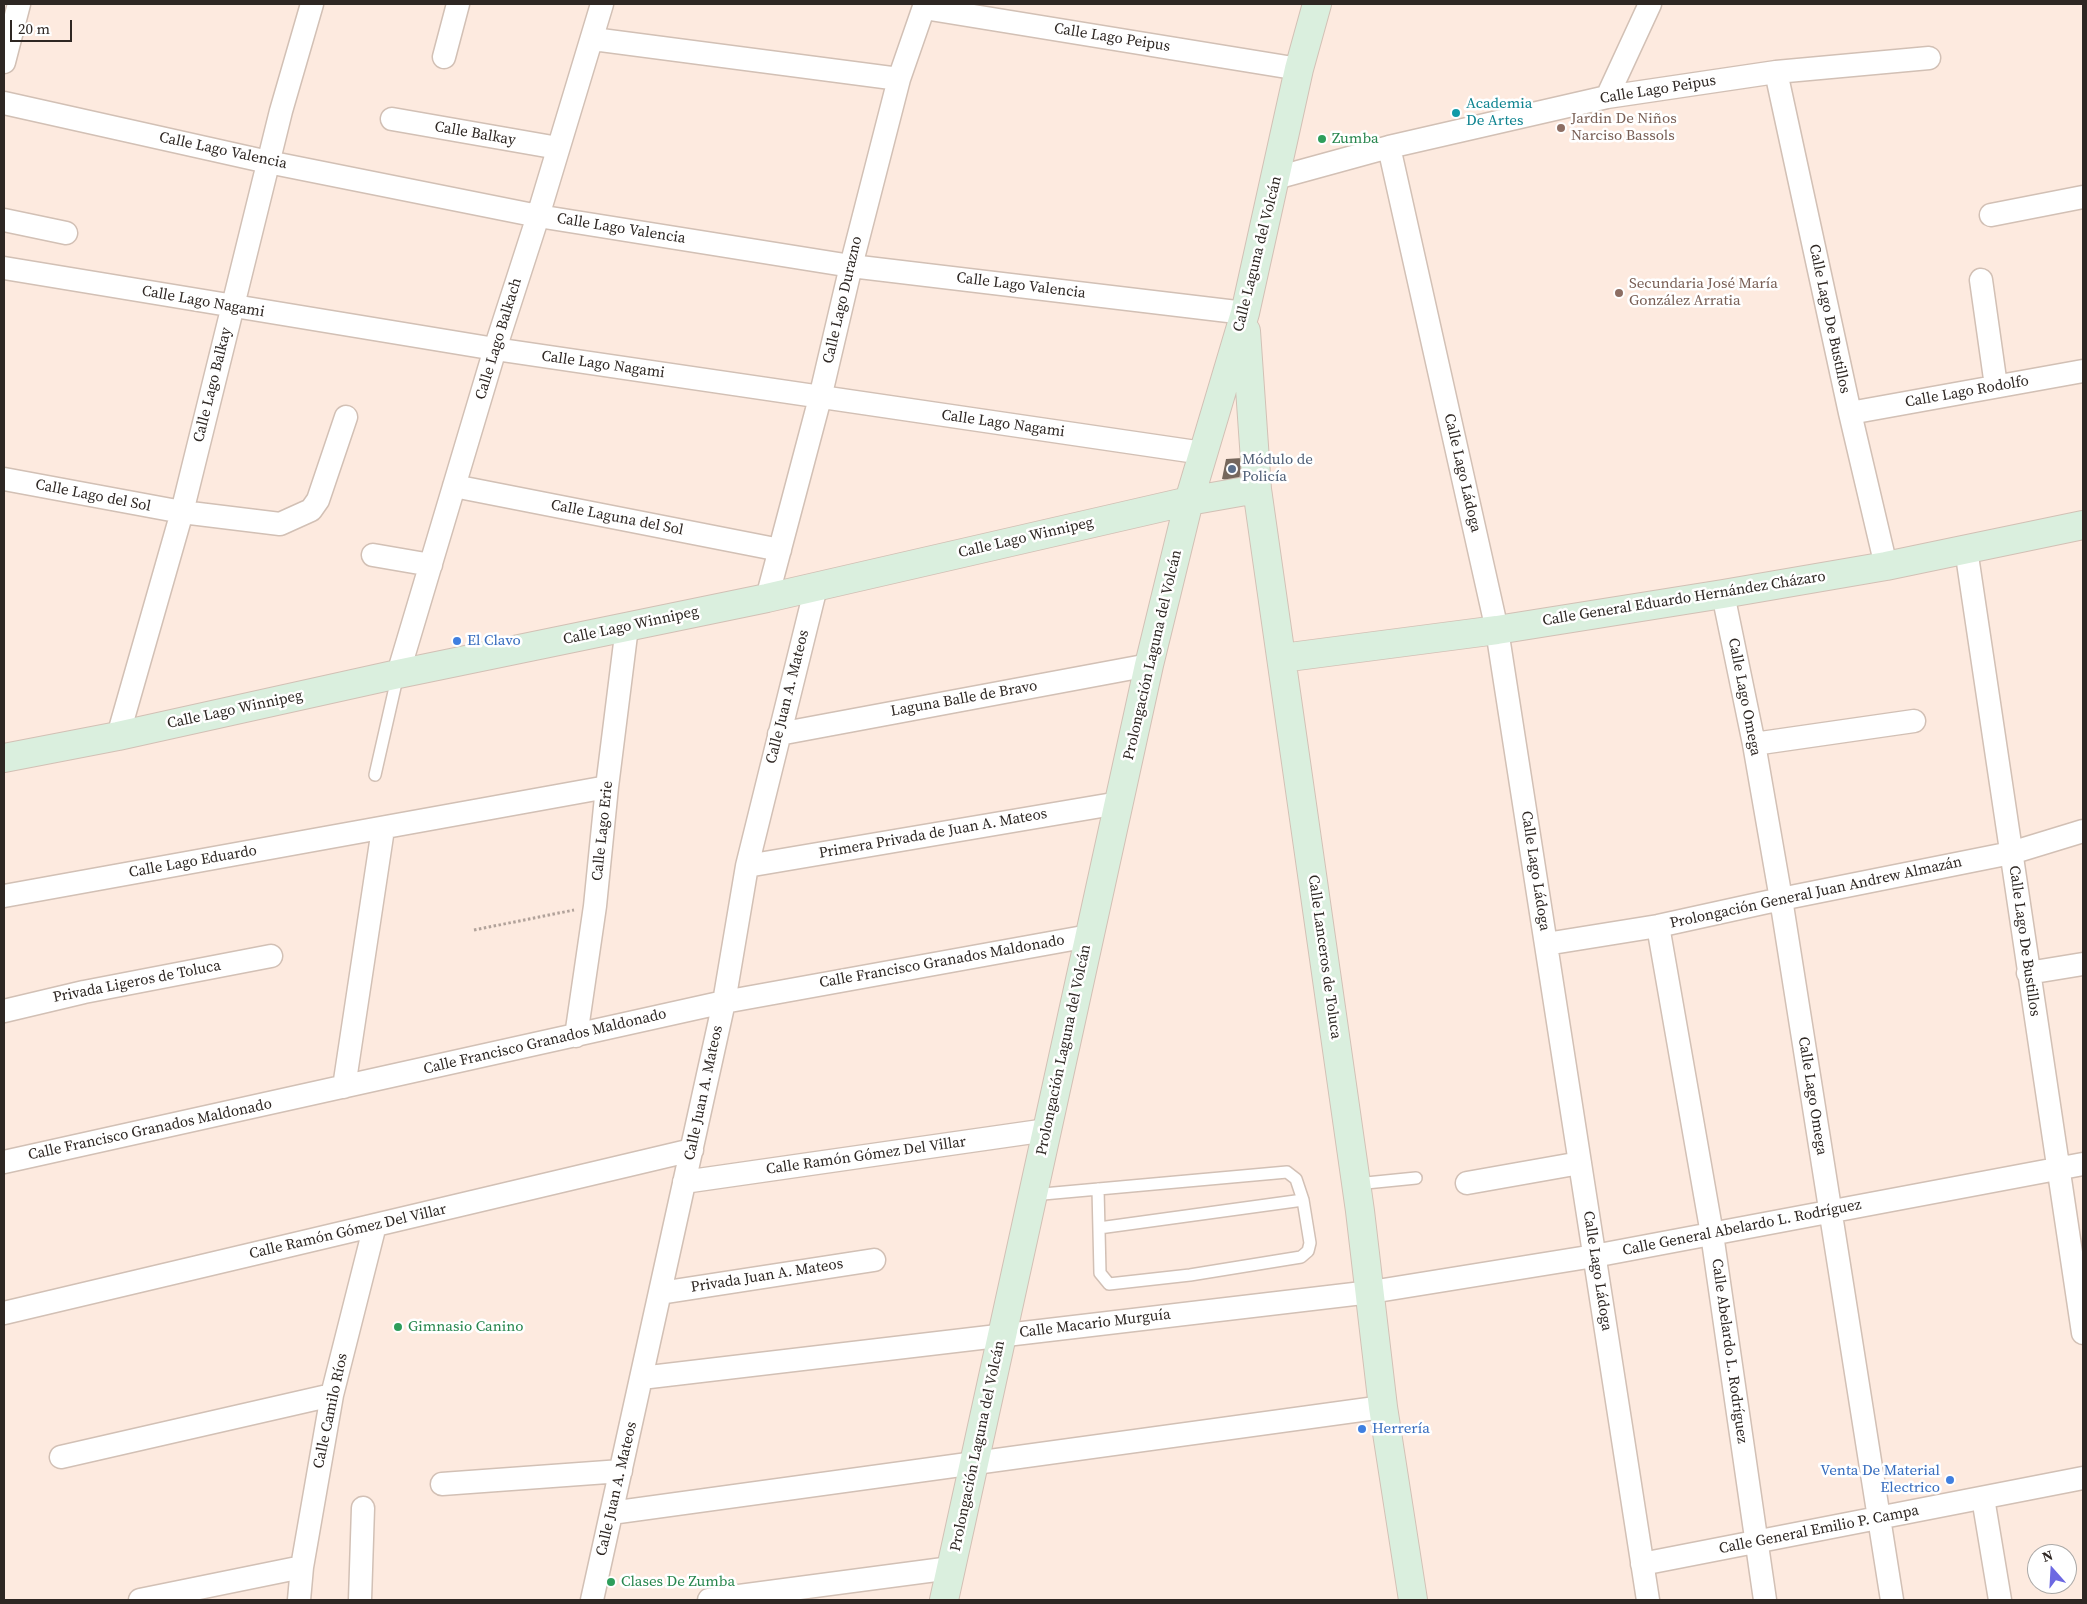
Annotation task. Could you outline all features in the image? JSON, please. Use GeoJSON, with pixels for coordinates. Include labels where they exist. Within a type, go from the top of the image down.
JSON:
{"type":"FeatureCollection","features":[{"type":"Feature","properties":{"kind":"main road","name":"Calle Laguna del Volcán"},"geometry":{"type":"LineString","coordinates":[[1189,501],[1244,313],[1276,178],[1299,69],[1317,4]]}},
{"type":"Feature","properties":{"kind":"main road","name":"Calle Lanceros de Toluca"},"geometry":{"type":"LineString","coordinates":[[1244,313],[1257,489],[1371,1292],[1383,1407],[1413,1600]]}},
{"type":"Feature","properties":{"kind":"main road","name":"Calle Lago Winnipeg"},"geometry":{"type":"LineString","coordinates":[[4,758],[118,736],[398,674],[767,598],[1189,501],[1257,489]]}},
{"type":"Feature","properties":{"kind":"main road","name":"Prolongación Laguna del Volcán"},"geometry":{"type":"LineString","coordinates":[[944,1600],[1149,665],[1189,501]]}},
{"type":"Feature","properties":{"kind":"main road","name":"Calle General Eduardo Hernández Cházaro"},"geometry":{"type":"LineString","coordinates":[[1282,658],[1497,630],[1723,594],[1886,566],[2083,525]]}},
{"type":"Feature","properties":{"kind":"street"},"geometry":{"type":"LineString","coordinates":[[4,62],[19,4]]}},
{"type":"Feature","properties":{"kind":"street","name":"Calle Lago Balkay"},"geometry":{"type":"LineString","coordinates":[[118,736],[182,512],[268,162],[312,4]]}},
{"type":"Feature","properties":{"kind":"street"},"geometry":{"type":"LineString","coordinates":[[444,57],[458,4]]}},
{"type":"Feature","properties":{"kind":"street","name":"Calle Lago Balkach"},"geometry":{"type":"LineString","coordinates":[[398,674],[495,349],[593,39],[602,4]]}},
{"type":"Feature","properties":{"kind":"street"},"geometry":{"type":"LineString","coordinates":[[1607,96],[1650,4]]}},
{"type":"Feature","properties":{"kind":"street","name":"Calle Lago Peipus"},"geometry":{"type":"LineString","coordinates":[[925,6],[1299,69]]}},
{"type":"Feature","properties":{"kind":"street","name":"Calle Lago Durazno"},"geometry":{"type":"LineString","coordinates":[[767,598],[820,398],[851,266],[899,79],[925,6]]}},
{"type":"Feature","properties":{"kind":"street"},"geometry":{"type":"LineString","coordinates":[[593,39],[899,79]]}},
{"type":"Feature","properties":{"kind":"street","name":"Calle Lago Peipus"},"geometry":{"type":"LineString","coordinates":[[1276,178],[1389,147],[1607,96],[1776,72],[1929,58]]}},
{"type":"Feature","properties":{"kind":"street","name":"Calle Lago De Bustillos"},"geometry":{"type":"LineString","coordinates":[[1776,72],[1850,413],[1886,566]]}},
{"type":"Feature","properties":{"kind":"street","name":"Calle Lago Valencia"},"geometry":{"type":"LineString","coordinates":[[4,103],[268,162],[538,216],[851,266],[1244,313]]}},
{"type":"Feature","properties":{"kind":"street","name":"Calle Balkay"},"geometry":{"type":"LineString","coordinates":[[392,119],[558,148]]}},
{"type":"Feature","properties":{"kind":"street","name":"Calle Lago Ládoga"},"geometry":{"type":"LineString","coordinates":[[1389,147],[1497,630],[1648,1600]]}},
{"type":"Feature","properties":{"kind":"street"},"geometry":{"type":"LineString","coordinates":[[1990,215],[2083,197]]}},
{"type":"Feature","properties":{"kind":"street"},"geometry":{"type":"LineString","coordinates":[[4,220],[66,233]]}},
{"type":"Feature","properties":{"kind":"street","name":"Calle Lago Nagami"},"geometry":{"type":"LineString","coordinates":[[4,268],[232,308],[495,349],[1203,453]]}},
{"type":"Feature","properties":{"kind":"street"},"geometry":{"type":"LineString","coordinates":[[1981,280],[1996,386]]}},
{"type":"Feature","properties":{"kind":"street","name":"Calle Lago Rodolfo"},"geometry":{"type":"LineString","coordinates":[[1850,413],[2083,371]]}},
{"type":"Feature","properties":{"kind":"street","name":"Calle Lago del Sol"},"geometry":{"type":"LineString","coordinates":[[4,479],[182,512],[280,524],[311,510],[324,487],[346,417]]}},
{"type":"Feature","properties":{"kind":"street","name":"Calle Laguna del Sol"},"geometry":{"type":"LineString","coordinates":[[454,486],[780,550]]}},
{"type":"Feature","properties":{"kind":"street","name":"Calle Lago De Bustillos"},"geometry":{"type":"LineString","coordinates":[[1966,549],[2083,1332]]}},
{"type":"Feature","properties":{"kind":"street"},"geometry":{"type":"LineString","coordinates":[[373,555],[431,565]]}},
{"type":"Feature","properties":{"kind":"street","name":"Calle Juan A. Mateos"},"geometry":{"type":"LineString","coordinates":[[592,1600],[724,1002],[747,866],[816,587]]}},
{"type":"Feature","properties":{"kind":"street","name":"Calle Lago Omega"},"geometry":{"type":"LineString","coordinates":[[1723,594],[1754,744],[1781,898],[1892,1600]]}},
{"type":"Feature","properties":{"kind":"street","name":"Calle Lago Erie"},"geometry":{"type":"LineString","coordinates":[[576,1036],[595,906],[606,787],[627,627]]}},
{"type":"Feature","properties":{"kind":"street","name":"Laguna Balle de Bravo"},"geometry":{"type":"LineString","coordinates":[[779,734],[1149,665]]}},
{"type":"Feature","properties":{"kind":"street"},"geometry":{"type":"LineString","coordinates":[[1754,744],[1914,721]]}},
{"type":"Feature","properties":{"kind":"street","name":"Calle Lago Eduardo"},"geometry":{"type":"LineString","coordinates":[[4,896],[383,829],[606,787]]}},
{"type":"Feature","properties":{"kind":"street","name":"Primera Privada de Juan A. Mateos"},"geometry":{"type":"LineString","coordinates":[[747,866],[1119,802]]}},
{"type":"Feature","properties":{"kind":"street"},"geometry":{"type":"LineString","coordinates":[[344,1087],[383,829]]}},
{"type":"Feature","properties":{"kind":"street","name":"Prolongación General Juan Andrew Almazán"},"geometry":{"type":"LineString","coordinates":[[1546,944],[1658,926],[1781,898],[2011,854],[2083,831]]}},
{"type":"Feature","properties":{"kind":"street","name":"Calle Abelardo L. Rodríguez"},"geometry":{"type":"LineString","coordinates":[[1658,926],[1712,1234],[1765,1600]]}},
{"type":"Feature","properties":{"kind":"street","name":"Calle Francisco Granados Maldonado"},"geometry":{"type":"LineString","coordinates":[[4,1162],[724,1002],[1089,936]]}},
{"type":"Feature","properties":{"kind":"street","name":"Privada Ligeros de Toluca"},"geometry":{"type":"LineString","coordinates":[[4,1011],[84,992],[271,956]]}},
{"type":"Feature","properties":{"kind":"street"},"geometry":{"type":"LineString","coordinates":[[2028,973],[2083,964]]}},
{"type":"Feature","properties":{"kind":"street","name":"Calle Ramón Gómez Del Villar"},"geometry":{"type":"LineString","coordinates":[[684,1182],[1047,1130]]}},
{"type":"Feature","properties":{"kind":"street","name":"Calle Ramón Gómez Del Villar"},"geometry":{"type":"LineString","coordinates":[[4,1313],[692,1150]]}},
{"type":"Feature","properties":{"kind":"street"},"geometry":{"type":"LineString","coordinates":[[1467,1183],[1580,1162]]}},
{"type":"Feature","properties":{"kind":"street","name":"Calle General Abelardo L. Rodríguez"},"geometry":{"type":"LineString","coordinates":[[1371,1292],[1594,1256],[2083,1164]]}},
{"type":"Feature","properties":{"kind":"street","name":"Calle Camilo Ríos"},"geometry":{"type":"LineString","coordinates":[[299,1600],[302,1567],[332,1395],[375,1225]]}},
{"type":"Feature","properties":{"kind":"street","name":"Privada Juan A. Mateos"},"geometry":{"type":"LineString","coordinates":[[660,1293],[874,1260]]}},
{"type":"Feature","properties":{"kind":"street","name":"Calle Macario Murguía"},"geometry":{"type":"LineString","coordinates":[[641,1378],[1371,1292]]}},
{"type":"Feature","properties":{"kind":"street"},"geometry":{"type":"LineString","coordinates":[[61,1457],[332,1395]]}},
{"type":"Feature","properties":{"kind":"street"},"geometry":{"type":"LineString","coordinates":[[611,1513],[1383,1407]]}},
{"type":"Feature","properties":{"kind":"street"},"geometry":{"type":"LineString","coordinates":[[442,1484],[621,1471]]}},
{"type":"Feature","properties":{"kind":"street","name":"Calle General Emilio P. Campa"},"geometry":{"type":"LineString","coordinates":[[1642,1564],[2083,1478]]}},
{"type":"Feature","properties":{"kind":"street"},"geometry":{"type":"LineString","coordinates":[[1983,1498],[2000,1600]]}},
{"type":"Feature","properties":{"kind":"street"},"geometry":{"type":"LineString","coordinates":[[360,1600],[363,1508]]}},
{"type":"Feature","properties":{"kind":"street"},"geometry":{"type":"LineString","coordinates":[[140,1600],[302,1567]]}},
{"type":"Feature","properties":{"kind":"street"},"geometry":{"type":"LineString","coordinates":[[709,1600],[950,1568]]}},
{"type":"Feature","properties":{"kind":"lane"},"geometry":{"type":"LineString","coordinates":[[375,775],[398,674]]}},
{"type":"Feature","properties":{"kind":"lane"},"geometry":{"type":"LineString","coordinates":[[1032,1195],[1098,1189],[1287,1172],[1296,1179],[1303,1200],[1310,1243],[1308,1251],[1301,1256],[1190,1274],[1109,1284],[1100,1273],[1098,1189]]}},
{"type":"Feature","properties":{"kind":"lane"},"geometry":{"type":"LineString","coordinates":[[1356,1184],[1416,1178]]}},
{"type":"Feature","properties":{"kind":"lane"},"geometry":{"type":"LineString","coordinates":[[1099,1228],[1303,1200]]}},
{"type":"Feature","properties":{"kind":"path"},"geometry":{"type":"LineString","coordinates":[[474,930],[595,906]]}},
{"type":"Feature","properties":{"kind":"building","name":"Módulo de Policía"},"geometry":{"type":"Polygon","coordinates":[[[1242,458],[1239,481],[1222,479],[1226,459],[1242,458]]]}},
{"type":"Feature","properties":{"kind":"place","name":"Academia De Artes"},"geometry":{"type":"Point","coordinates":[1456,113]}},
{"type":"Feature","properties":{"kind":"place","name":"Jardin De Niños Narciso Bassols"},"geometry":{"type":"Point","coordinates":[1561,128]}},
{"type":"Feature","properties":{"kind":"place","name":"Zumba"},"geometry":{"type":"Point","coordinates":[1322,139]}},
{"type":"Feature","properties":{"kind":"place","name":"Secundaria José María González Arratia"},"geometry":{"type":"Point","coordinates":[1619,293]}},
{"type":"Feature","properties":{"kind":"place","name":"Módulo de Policía"},"geometry":{"type":"Point","coordinates":[1232,469]}},
{"type":"Feature","properties":{"kind":"place","name":"El Clavo"},"geometry":{"type":"Point","coordinates":[457,641]}},
{"type":"Feature","properties":{"kind":"place","name":"Gimnasio Canino"},"geometry":{"type":"Point","coordinates":[398,1327]}},
{"type":"Feature","properties":{"kind":"place","name":"Herrería"},"geometry":{"type":"Point","coordinates":[1362,1429]}},
{"type":"Feature","properties":{"kind":"place","name":"Venta De Material Electrico"},"geometry":{"type":"Point","coordinates":[1950,1480]}},
{"type":"Feature","properties":{"kind":"place","name":"Clases De Zumba"},"geometry":{"type":"Point","coordinates":[611,1582]}}]}
